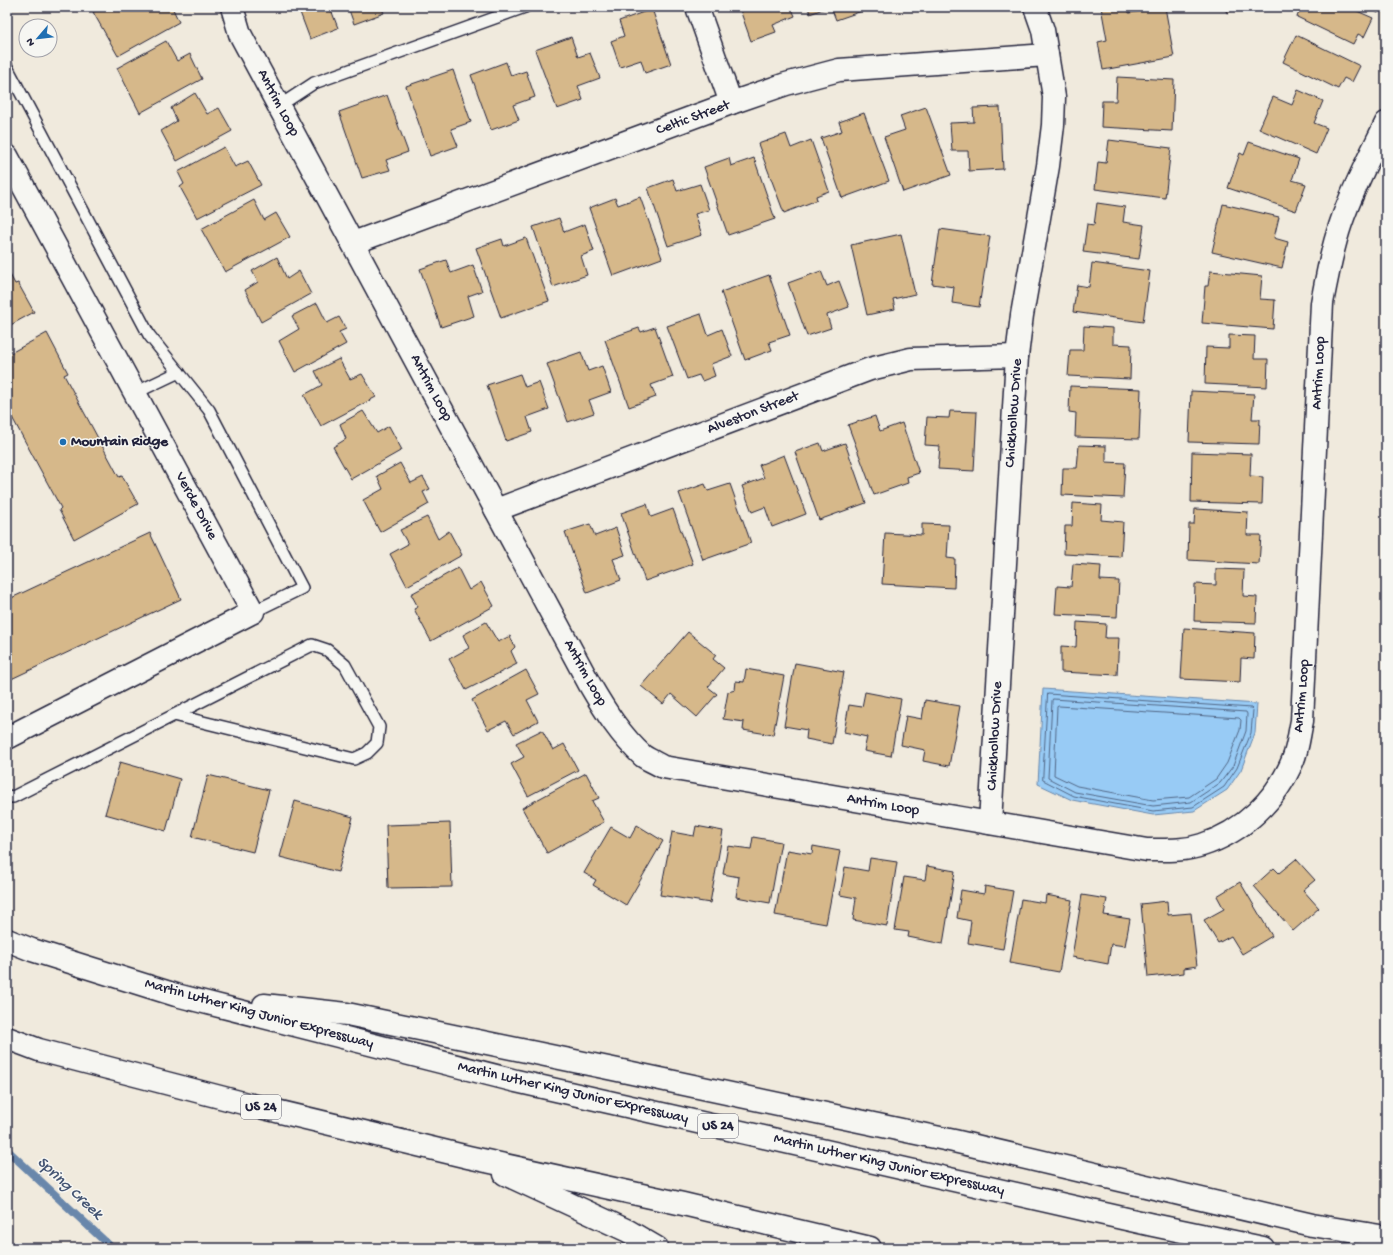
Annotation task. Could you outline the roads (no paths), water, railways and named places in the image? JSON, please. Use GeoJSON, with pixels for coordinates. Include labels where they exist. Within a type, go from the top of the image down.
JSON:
{"type":"FeatureCollection","features":[{"type":"Feature","properties":{"kind":"main road","name":"Antrim Loop"},"geometry":{"type":"LineString","coordinates":[[232,7],[240,34],[590,685],[606,712],[627,739],[645,757],[663,767],[1147,850],[1176,850],[1202,845],[1233,832],[1254,814],[1279,787],[1294,759],[1302,721],[1322,303],[1331,255],[1340,224],[1350,198],[1386,123]]}},
{"type":"Feature","properties":{"kind":"main road"},"geometry":{"type":"LineString","coordinates":[[697,7],[731,103]]}},
{"type":"Feature","properties":{"kind":"main road","name":"Chickhollow Drive"},"geometry":{"type":"LineString","coordinates":[[990,823],[1018,356],[1022,315],[1054,125],[1054,97],[1043,30],[1035,7]]}},
{"type":"Feature","properties":{"kind":"main road","name":"Celtic Street"},"geometry":{"type":"LineString","coordinates":[[353,243],[786,84],[839,70],[1047,55]]}},
{"type":"Feature","properties":{"kind":"main road","name":"Verde Drive"},"geometry":{"type":"LineString","coordinates":[[7,156],[253,612]]}},
{"type":"Feature","properties":{"kind":"main road","name":"Alveston Street"},"geometry":{"type":"LineString","coordinates":[[496,510],[870,369],[911,359],[1018,356]]}},
{"type":"Feature","properties":{"kind":"main road"},"geometry":{"type":"LineString","coordinates":[[7,738],[253,612]]}},
{"type":"Feature","properties":{"kind":"main road","name":"Martin Luther King Junior Expressway"},"geometry":{"type":"LineString","coordinates":[[7,940],[32,950],[176,995],[524,1082],[1153,1225],[1263,1248]]}},
{"type":"Feature","properties":{"kind":"main road"},"geometry":{"type":"LineString","coordinates":[[176,995],[347,1014],[954,1140],[1312,1225],[1386,1237]]}},
{"type":"Feature","properties":{"kind":"main road","name":"US 24"},"geometry":{"type":"LineString","coordinates":[[7,1038],[39,1050],[236,1101],[468,1157],[683,1204],[870,1248]]}},
{"type":"Feature","properties":{"kind":"main road"},"geometry":{"type":"LineString","coordinates":[[468,1157],[628,1231],[656,1248]]}},
{"type":"Feature","properties":{"kind":"lane"},"geometry":{"type":"LineString","coordinates":[[279,106],[314,83],[525,7]]}},
{"type":"Feature","properties":{"kind":"lane"},"geometry":{"type":"LineString","coordinates":[[7,67],[149,334],[209,410],[302,588],[253,612]]}},
{"type":"Feature","properties":{"kind":"lane"},"geometry":{"type":"LineString","coordinates":[[135,393],[179,372]]}},
{"type":"Feature","properties":{"kind":"lane"},"geometry":{"type":"LineString","coordinates":[[7,796],[13,797],[174,715],[312,645],[327,650],[346,665],[379,727],[378,743],[366,753],[354,759],[174,715]]}},
{"type":"Feature","properties":{"kind":"water"},"geometry":{"type":"Polygon","coordinates":[[[1043,689],[1257,704],[1255,733],[1241,770],[1227,790],[1194,811],[1153,815],[1072,800],[1038,784],[1043,689]]]}},
{"type":"Feature","properties":{"kind":"waterway","name":"Spring Creek"},"geometry":{"type":"LineString","coordinates":[[7,1150],[112,1248]]}},
{"type":"Feature","properties":{"kind":"place","name":"Mountain Ridge"},"geometry":{"type":"Point","coordinates":[63,442]}}]}
